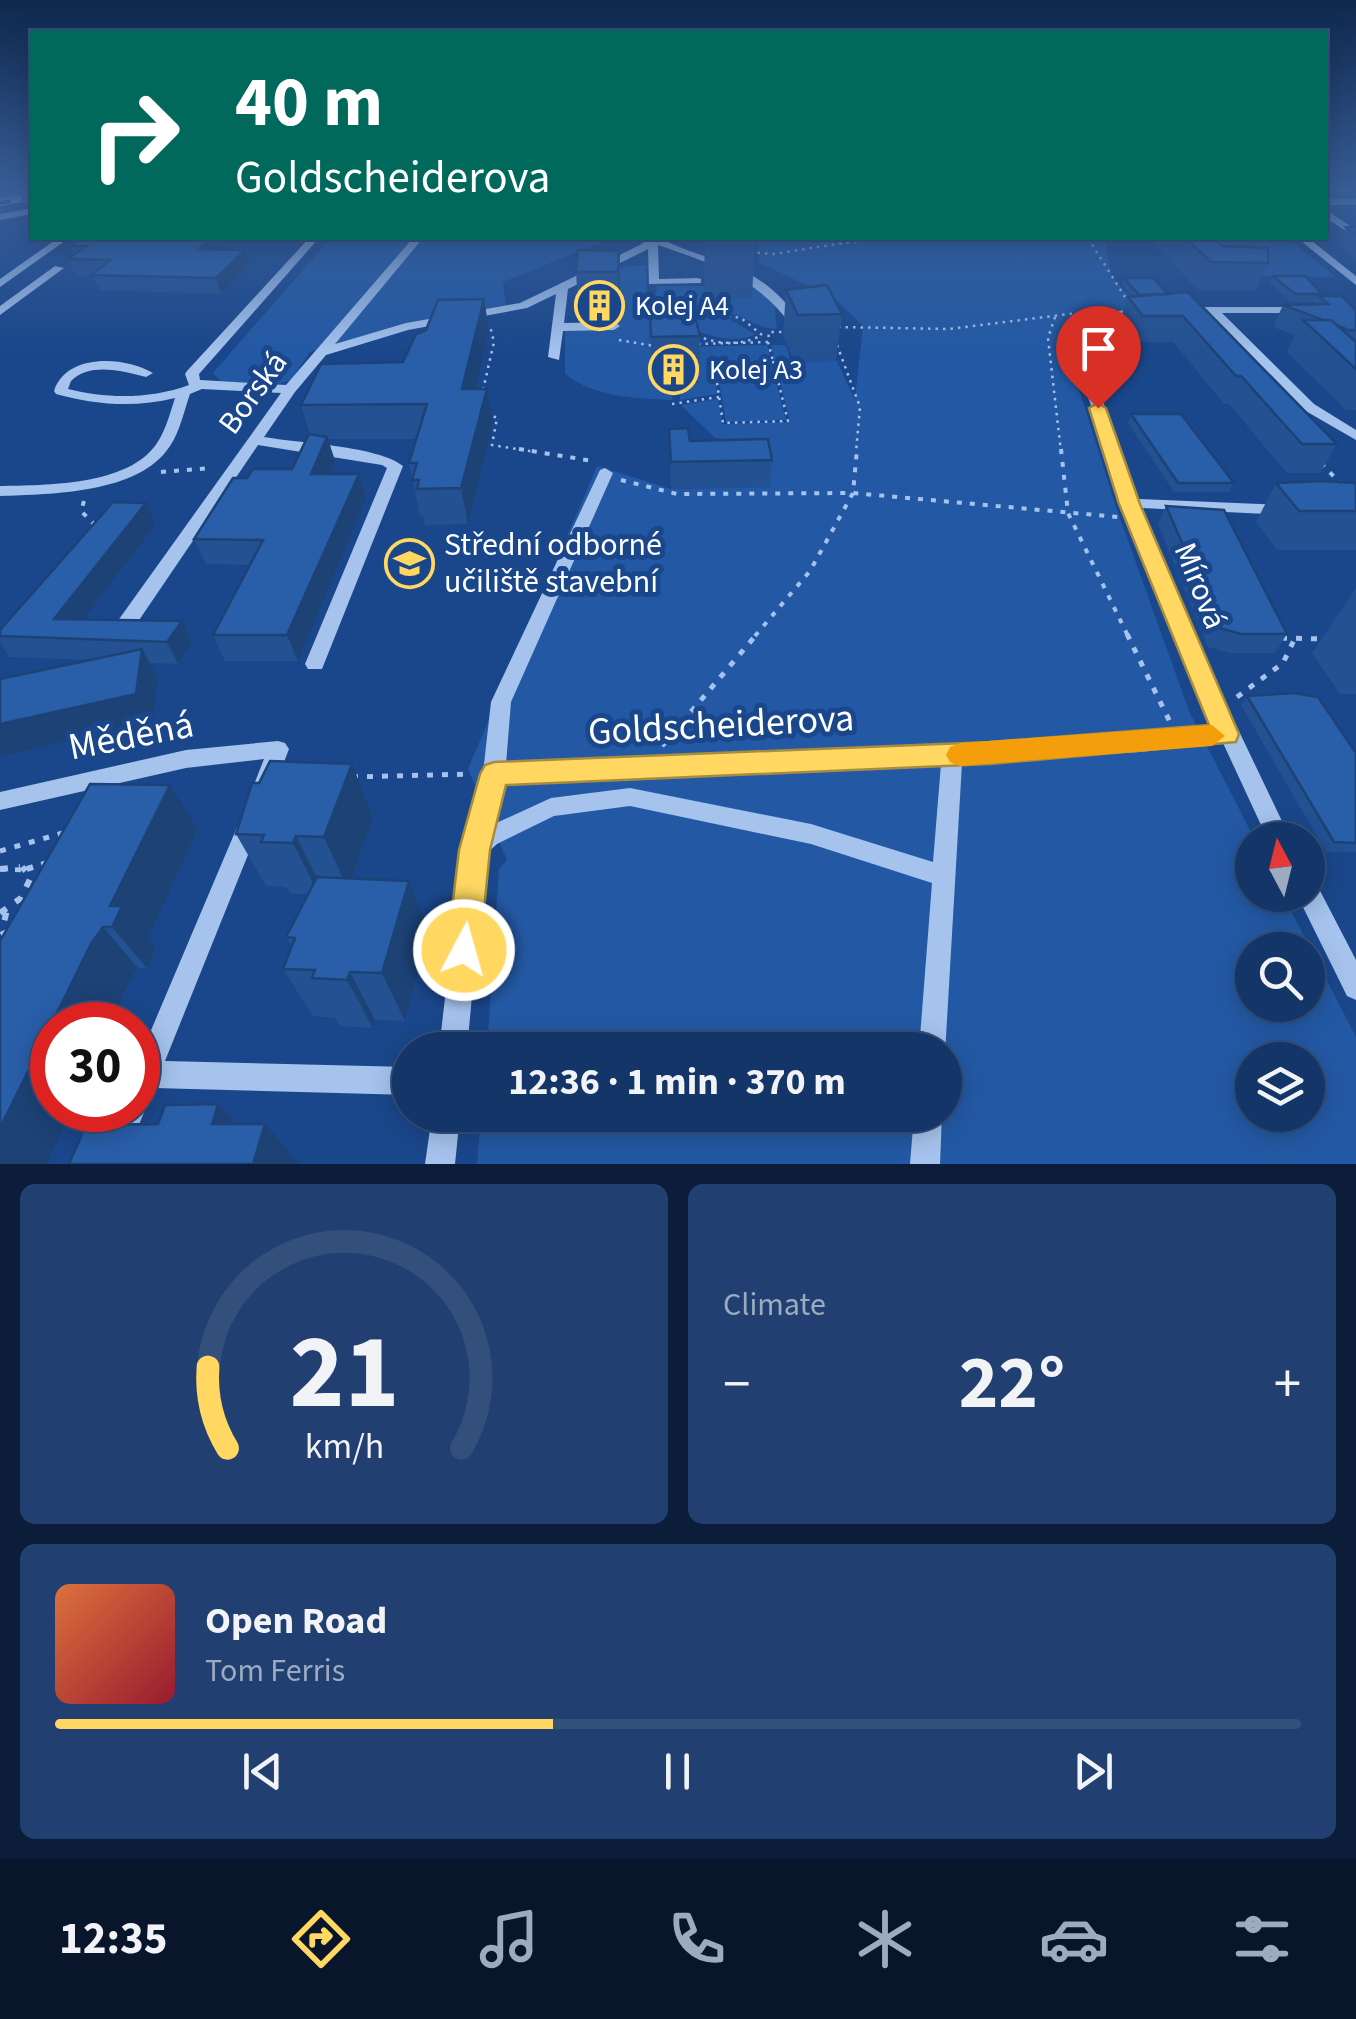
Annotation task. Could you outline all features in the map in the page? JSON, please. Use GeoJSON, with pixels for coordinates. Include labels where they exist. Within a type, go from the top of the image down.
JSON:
{"type":"FeatureCollection","features":[{"type":"Feature","properties":{"kind":"street"},"geometry":{"type":"LineString","coordinates":[[0,284],[55,244]]}},
{"type":"Feature","properties":{"kind":"street"},"geometry":{"type":"LineString","coordinates":[[201,386],[192,378],[196,369],[308,244]]}},
{"type":"Feature","properties":{"kind":"street"},"geometry":{"type":"LineString","coordinates":[[321,352],[413,244]]}},
{"type":"Feature","properties":{"kind":"street","name":"Borská"},"geometry":{"type":"LineString","coordinates":[[124,627],[290,389],[321,352],[523,306],[644,244]]}},
{"type":"Feature","properties":{"kind":"street"},"geometry":{"type":"LineString","coordinates":[[654,244],[653,282],[697,281]]}},
{"type":"Feature","properties":{"kind":"street"},"geometry":{"type":"LineString","coordinates":[[669,244],[749,274],[784,303],[798,326]]}},
{"type":"Feature","properties":{"kind":"street"},"geometry":{"type":"LineString","coordinates":[[1310,244],[1356,282]]}},
{"type":"Feature","properties":{"kind":"street"},"geometry":{"type":"LineString","coordinates":[[0,311],[59,268]]}},
{"type":"Feature","properties":{"kind":"street"},"geometry":{"type":"LineString","coordinates":[[554,357],[563,287]]}},
{"type":"Feature","properties":{"kind":"street"},"geometry":{"type":"LineString","coordinates":[[1174,309],[1316,310]]}},
{"type":"Feature","properties":{"kind":"street"},"geometry":{"type":"LineString","coordinates":[[1212,309],[1308,408],[1356,436]]}},
{"type":"Feature","properties":{"kind":"street"},"geometry":{"type":"LineString","coordinates":[[1111,314],[1148,310]]}},
{"type":"Feature","properties":{"kind":"street","name":"Mírová"},"geometry":{"type":"LineString","coordinates":[[1111,314],[1092,320],[1076,345],[1134,511],[1223,727],[1271,822]]}},
{"type":"Feature","properties":{"kind":"street"},"geometry":{"type":"LineString","coordinates":[[558,327],[614,326]]}},
{"type":"Feature","properties":{"kind":"street"},"geometry":{"type":"LineString","coordinates":[[146,373],[94,366],[70,375],[61,391],[78,396],[151,399],[201,386],[290,389]]}},
{"type":"Feature","properties":{"kind":"street"},"geometry":{"type":"LineString","coordinates":[[0,490],[75,485],[129,474],[162,449],[182,394]]}},
{"type":"Feature","properties":{"kind":"street"},"geometry":{"type":"LineString","coordinates":[[255,440],[307,451],[382,458],[395,466],[314,664]]}},
{"type":"Feature","properties":{"kind":"street"},"geometry":{"type":"LineString","coordinates":[[455,1032],[474,850],[494,774],[501,702],[605,473]]}},
{"type":"Feature","properties":{"kind":"street"},"geometry":{"type":"LineString","coordinates":[[1134,511],[1311,512]]}},
{"type":"Feature","properties":{"kind":"street","name":"Goldscheiderova"},"geometry":{"type":"LineString","coordinates":[[494,774],[952,755],[1179,740],[1223,727]]}},
{"type":"Feature","properties":{"kind":"street","name":"Měděná"},"geometry":{"type":"LineString","coordinates":[[0,802],[186,759],[278,750],[160,1040]]}},
{"type":"Feature","properties":{"kind":"street"},"geometry":{"type":"LineString","coordinates":[[934,1032],[952,755]]}},
{"type":"Feature","properties":{"kind":"street","name":"Goldscheiderova"},"geometry":{"type":"LineString","coordinates":[[474,850],[489,837],[551,808],[630,797],[865,848],[944,876]]}},
{"type":"Feature","properties":{"kind":"street"},"geometry":{"type":"LineString","coordinates":[[1318,912],[1356,987]]}},
{"type":"Feature","properties":{"kind":"street"},"geometry":{"type":"LineString","coordinates":[[160,1084],[392,1081]]}},
{"type":"Feature","properties":{"kind":"street"},"geometry":{"type":"LineString","coordinates":[[440,1164],[444,1132]]}},
{"type":"Feature","properties":{"kind":"street"},"geometry":{"type":"LineString","coordinates":[[925,1164],[927,1132]]}},
{"type":"Feature","properties":{"kind":"path"},"geometry":{"type":"LineString","coordinates":[[712,260],[741,251],[773,254],[827,244]]}},
{"type":"Feature","properties":{"kind":"path"},"geometry":{"type":"LineString","coordinates":[[1092,244],[1118,292],[1148,310]]}},
{"type":"Feature","properties":{"kind":"path"},"geometry":{"type":"LineString","coordinates":[[653,282],[652,294],[673,314],[675,323],[690,332],[742,342],[759,339],[761,331]]}},
{"type":"Feature","properties":{"kind":"path"},"geometry":{"type":"LineString","coordinates":[[673,314],[718,312],[769,332],[798,326],[949,329],[1090,311],[1111,314]]}},
{"type":"Feature","properties":{"kind":"path"},"geometry":{"type":"LineString","coordinates":[[482,314],[494,342],[483,392]]}},
{"type":"Feature","properties":{"kind":"path"},"geometry":{"type":"LineString","coordinates":[[671,326],[673,314]]}},
{"type":"Feature","properties":{"kind":"path"},"geometry":{"type":"LineString","coordinates":[[1055,316],[1048,338],[1068,513],[1179,740]]}},
{"type":"Feature","properties":{"kind":"path"},"geometry":{"type":"LineString","coordinates":[[769,332],[768,342],[773,362],[788,422],[723,423],[714,363],[773,362]]}},
{"type":"Feature","properties":{"kind":"path"},"geometry":{"type":"LineString","coordinates":[[691,344],[768,342]]}},
{"type":"Feature","properties":{"kind":"path"},"geometry":{"type":"LineString","coordinates":[[661,770],[656,753],[810,571],[853,493],[860,408],[836,343]]}},
{"type":"Feature","properties":{"kind":"path"},"geometry":{"type":"LineString","coordinates":[[640,346],[657,346]]}},
{"type":"Feature","properties":{"kind":"path"},"geometry":{"type":"LineString","coordinates":[[672,404],[719,397]]}},
{"type":"Feature","properties":{"kind":"path"},"geometry":{"type":"LineString","coordinates":[[479,410],[497,418],[492,445],[605,462],[605,473],[676,494],[853,493],[1068,513],[1134,511]]}},
{"type":"Feature","properties":{"kind":"path"},"geometry":{"type":"LineString","coordinates":[[1317,458],[1343,486]]}},
{"type":"Feature","properties":{"kind":"path"},"geometry":{"type":"LineString","coordinates":[[129,474],[236,467]]}},
{"type":"Feature","properties":{"kind":"path"},"geometry":{"type":"LineString","coordinates":[[85,500],[81,511],[96,526]]}},
{"type":"Feature","properties":{"kind":"path"},"geometry":{"type":"LineString","coordinates":[[1268,638],[1341,640]]}},
{"type":"Feature","properties":{"kind":"path"},"geometry":{"type":"LineString","coordinates":[[1223,727],[1240,692],[1282,663],[1295,638]]}},
{"type":"Feature","properties":{"kind":"path"},"geometry":{"type":"LineString","coordinates":[[336,777],[494,774]]}},
{"type":"Feature","properties":{"kind":"path"},"geometry":{"type":"LineString","coordinates":[[0,851],[74,831]]}},
{"type":"Feature","properties":{"kind":"path"},"geometry":{"type":"LineString","coordinates":[[0,868],[58,864]]}},
{"type":"Feature","properties":{"kind":"path"},"geometry":{"type":"LineString","coordinates":[[9,945],[2,930],[4,911],[28,890],[27,869]]}},
{"type":"Feature","properties":{"kind":"shaded area"},"geometry":{"type":"Polygon","coordinates":[[[325,244],[597,244],[503,282],[506,307],[396,326],[310,352],[291,380],[274,385],[222,382],[213,373],[325,244]]]}},
{"type":"Feature","properties":{"kind":"shaded area"},"geometry":{"type":"Polygon","coordinates":[[[758,244],[1106,244],[1111,277],[1148,314],[1108,321],[1065,345],[1116,507],[1189,711],[1246,822],[1235,822],[1235,912],[1292,912],[1302,932],[1235,932],[1235,1022],[1325,1022],[1325,977],[1356,1037],[1356,1164],[477,1164],[480,1132],[962,1132],[962,1032],[488,1032],[499,869],[507,860],[468,769],[597,466],[671,489],[769,487],[751,453],[736,443],[715,438],[681,405],[718,399],[722,424],[790,422],[771,345],[786,345],[791,362],[837,361],[855,400],[863,326],[836,300],[759,262],[758,244]]]}},
{"type":"Feature","properties":{"kind":"shaded area"},"geometry":{"type":"Polygon","coordinates":[[[1206,244],[1296,244],[1336,277],[1264,276],[1234,248],[1206,244]]]}},
{"type":"Feature","properties":{"kind":"shaded area"},"geometry":{"type":"Polygon","coordinates":[[[646,265],[647,294],[667,314],[669,343],[638,347],[658,347],[673,400],[603,392],[565,374],[565,331],[618,328],[620,295],[610,268],[646,265]]]}},
{"type":"Feature","properties":{"kind":"shaded area"},"geometry":{"type":"Polygon","coordinates":[[[743,278],[774,302],[777,329],[722,311],[669,309],[655,295],[657,286],[704,286],[707,299],[743,278]]]}},
{"type":"Feature","properties":{"kind":"shaded area"},"geometry":{"type":"Polygon","coordinates":[[[691,314],[729,319],[755,334],[731,339],[705,334],[689,328],[691,314]]]}},
{"type":"Feature","properties":{"kind":"shaded area"},"geometry":{"type":"Polygon","coordinates":[[[767,345],[771,361],[713,362],[717,394],[680,400],[681,384],[698,383],[687,347],[767,345]]]}},
{"type":"Feature","properties":{"kind":"shaded area"},"geometry":{"type":"Polygon","coordinates":[[[771,363],[786,420],[726,422],[716,364],[771,363]]]}},
{"type":"Feature","properties":{"kind":"building"},"geometry":{"type":"Polygon","coordinates":[[[204,244],[199,249],[245,250],[216,278],[92,275],[110,260],[68,259],[86,246],[70,246],[204,244]]]}},
{"type":"Feature","properties":{"kind":"building"},"geometry":{"type":"Polygon","coordinates":[[[1192,244],[1268,248],[1268,263],[1211,262],[1192,244]]]}},
{"type":"Feature","properties":{"kind":"building"},"geometry":{"type":"Polygon","coordinates":[[[578,250],[619,251],[618,272],[576,272],[578,250]]]}},
{"type":"Feature","properties":{"kind":"building"},"geometry":{"type":"Polygon","coordinates":[[[1273,276],[1305,276],[1322,294],[1295,294],[1273,276]]]}},
{"type":"Feature","properties":{"kind":"building"},"geometry":{"type":"Polygon","coordinates":[[[1124,278],[1153,278],[1168,294],[1139,295],[1124,278]]]}},
{"type":"Feature","properties":{"kind":"building"},"geometry":{"type":"Polygon","coordinates":[[[827,285],[842,314],[798,315],[786,290],[827,285]]]}},
{"type":"Feature","properties":{"kind":"building"},"geometry":{"type":"Polygon","coordinates":[[[1188,292],[1337,444],[1302,444],[1183,316],[1143,316],[1128,297],[1188,292]]]}},
{"type":"Feature","properties":{"kind":"building"},"geometry":{"type":"Polygon","coordinates":[[[1319,296],[1342,296],[1356,311],[1356,330],[1283,305],[1328,304],[1319,296]]]}},
{"type":"Feature","properties":{"kind":"building"},"geometry":{"type":"Polygon","coordinates":[[[484,299],[462,389],[487,389],[461,488],[417,489],[419,480],[412,480],[417,463],[409,463],[427,404],[301,405],[321,364],[403,362],[416,334],[426,330],[438,300],[484,299]]]}},
{"type":"Feature","properties":{"kind":"building"},"geometry":{"type":"Polygon","coordinates":[[[692,305],[700,336],[651,337],[650,310],[692,305]]]}},
{"type":"Feature","properties":{"kind":"building"},"geometry":{"type":"Polygon","coordinates":[[[1303,320],[1331,320],[1356,342],[1356,369],[1303,320]]]}},
{"type":"Feature","properties":{"kind":"building"},"geometry":{"type":"Polygon","coordinates":[[[1131,414],[1181,414],[1234,483],[1178,483],[1131,414]]]}},
{"type":"Feature","properties":{"kind":"building"},"geometry":{"type":"Polygon","coordinates":[[[688,428],[690,441],[768,439],[772,460],[671,462],[669,429],[688,428]]]}},
{"type":"Feature","properties":{"kind":"building"},"geometry":{"type":"Polygon","coordinates":[[[309,434],[327,437],[311,474],[359,474],[287,635],[213,635],[263,540],[194,539],[233,478],[247,478],[253,469],[292,469],[309,434]]]}},
{"type":"Feature","properties":{"kind":"building"},"geometry":{"type":"Polygon","coordinates":[[[1276,483],[1356,483],[1356,511],[1299,511],[1276,483]]]}},
{"type":"Feature","properties":{"kind":"building"},"geometry":{"type":"Polygon","coordinates":[[[113,502],[146,503],[54,619],[182,621],[167,642],[0,636],[0,630],[113,502]]]}},
{"type":"Feature","properties":{"kind":"building"},"geometry":{"type":"Polygon","coordinates":[[[1166,506],[1224,510],[1287,634],[1241,634],[1219,628],[1166,506]]]}},
{"type":"Feature","properties":{"kind":"building"},"geometry":{"type":"Polygon","coordinates":[[[142,649],[136,694],[0,724],[0,679],[142,649]]]}},
{"type":"Feature","properties":{"kind":"building"},"geometry":{"type":"Polygon","coordinates":[[[1294,693],[1318,697],[1356,753],[1356,843],[1334,842],[1247,696],[1294,693]]]}},
{"type":"Feature","properties":{"kind":"building"},"geometry":{"type":"Polygon","coordinates":[[[270,761],[352,764],[324,837],[296,836],[293,843],[261,842],[264,835],[236,834],[252,783],[259,783],[270,761]]]}},
{"type":"Feature","properties":{"kind":"building"},"geometry":{"type":"Polygon","coordinates":[[[90,784],[170,785],[110,906],[122,906],[112,927],[103,927],[91,944],[62,1002],[30,1002],[30,1067],[0,1128],[0,941],[90,784]]]}},
{"type":"Feature","properties":{"kind":"building"},"geometry":{"type":"Polygon","coordinates":[[[317,877],[409,881],[382,973],[350,972],[347,980],[312,978],[315,970],[283,969],[295,938],[286,937],[317,877]]]}},
{"type":"Feature","properties":{"kind":"building"},"geometry":{"type":"Polygon","coordinates":[[[218,1104],[212,1124],[265,1124],[253,1164],[69,1164],[83,1132],[160,1132],[165,1105],[218,1104]]]}},
{"type":"Feature","properties":{"kind":"slow traffic"},"geometry":{"type":"LineString","coordinates":[[960,755],[1212,736]]}},
{"type":"Feature","properties":{"kind":"place","name":"Kolej A4"},"geometry":{"type":"Point","coordinates":[600,306]}},
{"type":"Feature","properties":{"kind":"place","name":"Kolej A3"},"geometry":{"type":"Point","coordinates":[674,370]}},
{"type":"Feature","properties":{"kind":"place","name":"Střední odborné učiliště stavební"},"geometry":{"type":"Point","coordinates":[409,563]}},
{"type":"Feature","properties":{"kind":"route"},"geometry":{"type":"LineString","coordinates":[[464,950],[474,850],[494,774],[661,770],[990,753],[1140,744],[1226,734],[1130,504],[1098,408]]}}]}
